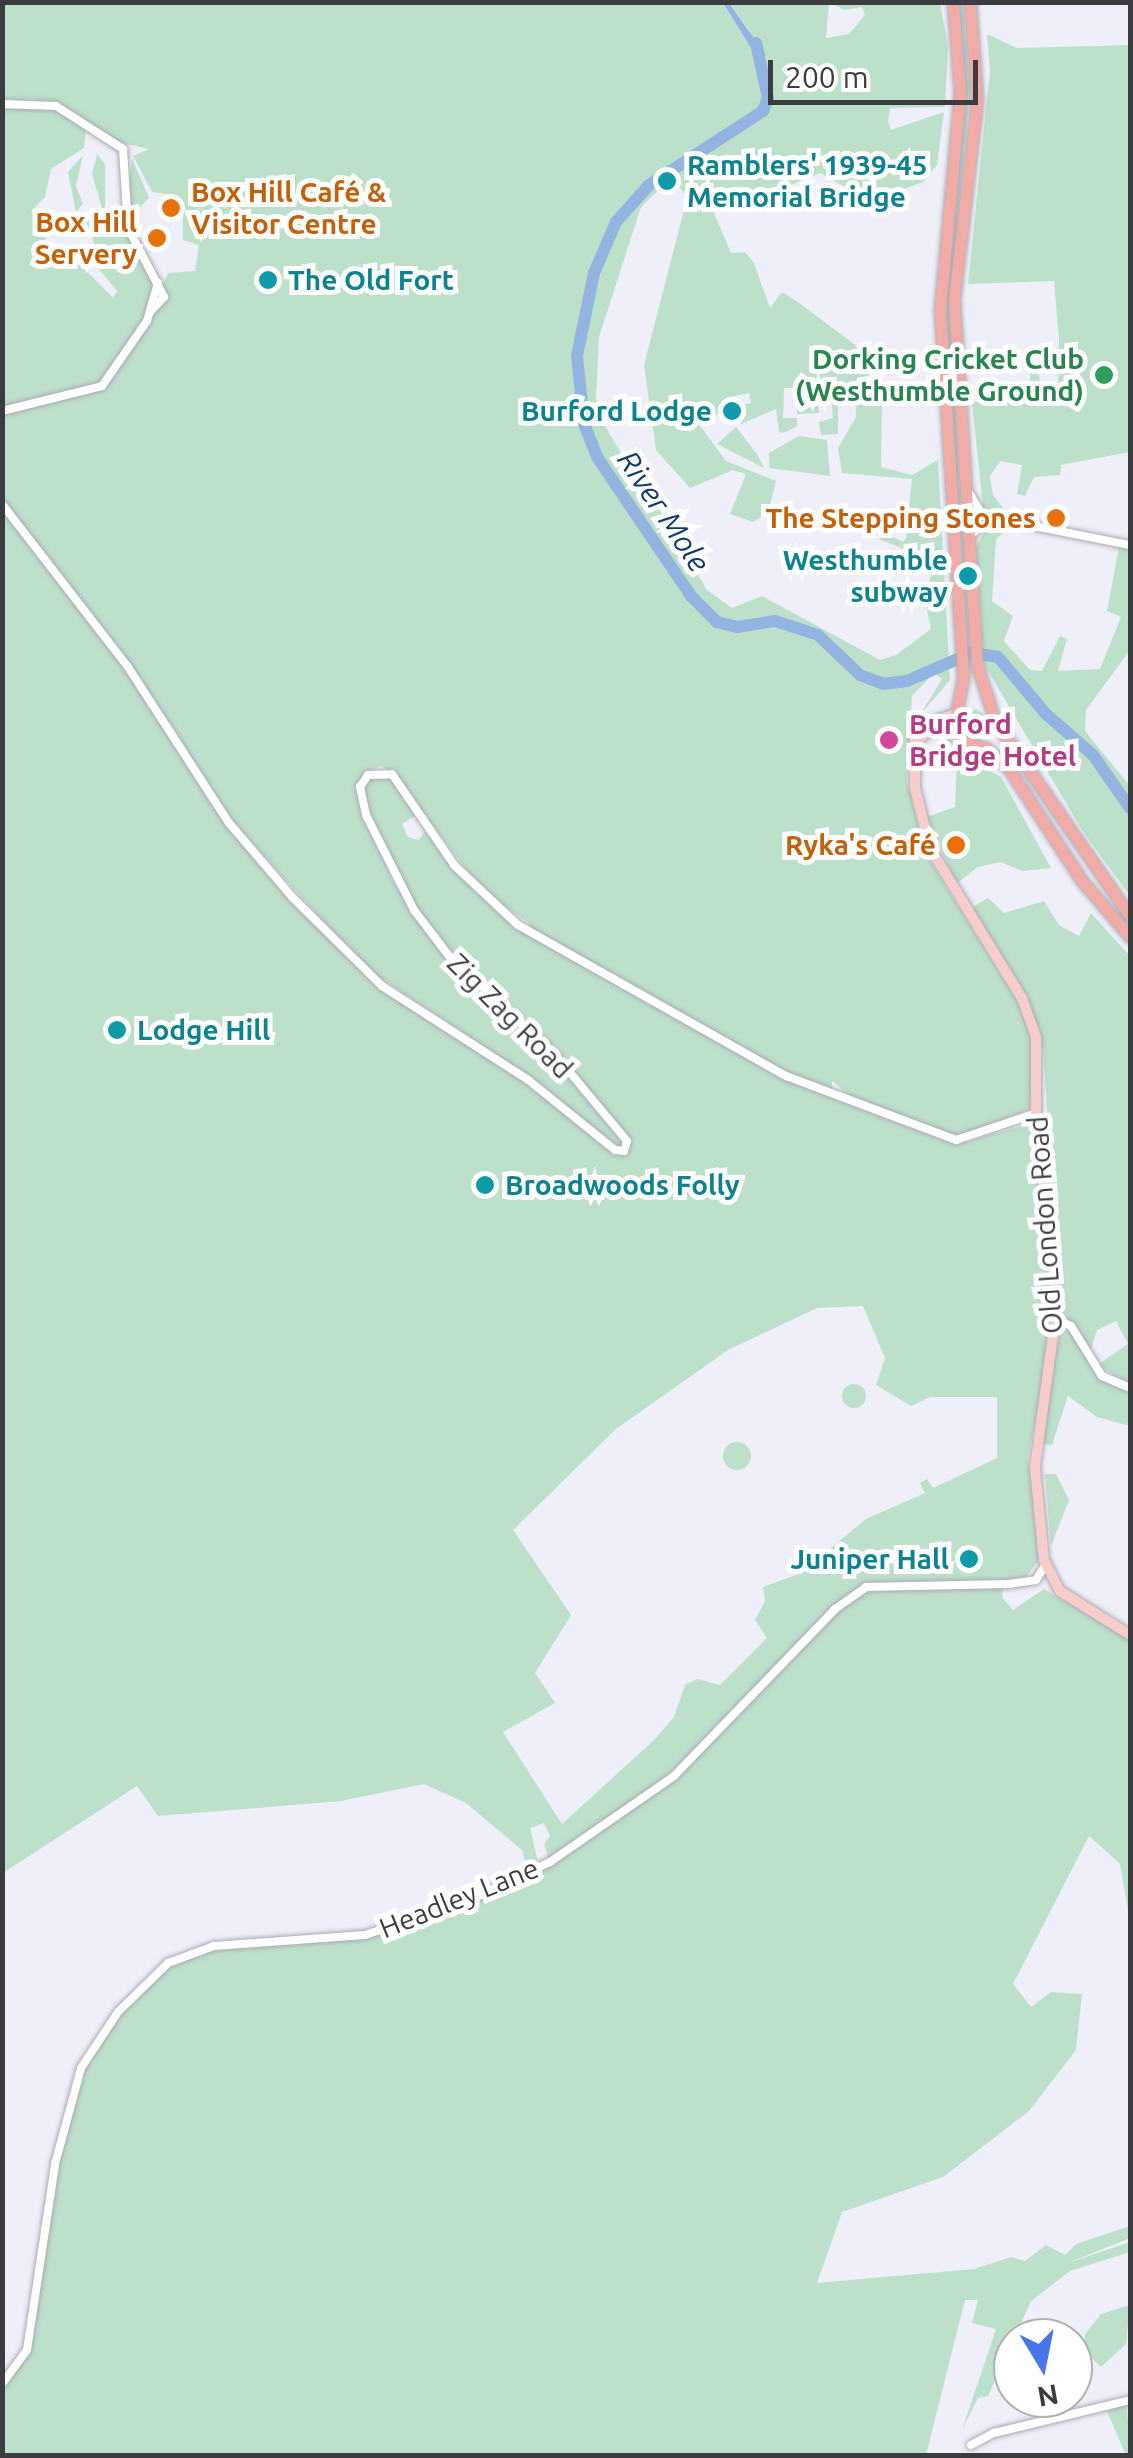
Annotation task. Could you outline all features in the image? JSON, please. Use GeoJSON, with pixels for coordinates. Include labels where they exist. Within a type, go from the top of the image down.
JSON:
{"type":"FeatureCollection","features":[{"type":"Feature","properties":{"kind":"highway"},"geometry":{"type":"LineString","coordinates":[[953,2],[960,92],[940,310],[954,530],[967,635],[995,722],[1130,916]]}},
{"type":"Feature","properties":{"kind":"highway"},"geometry":{"type":"LineString","coordinates":[[970,2],[976,100],[954,300],[968,536],[967,635],[956,736],[1008,766],[1082,881],[1130,937]]}},
{"type":"Feature","properties":{"kind":"highway"},"geometry":{"type":"LineString","coordinates":[[956,712],[987,705]]}},
{"type":"Feature","properties":{"kind":"highway"},"geometry":{"type":"LineString","coordinates":[[976,745],[995,722]]}},
{"type":"Feature","properties":{"kind":"main road"},"geometry":{"type":"LineString","coordinates":[[914,743],[918,725],[956,712]]}},
{"type":"Feature","properties":{"kind":"main road"},"geometry":{"type":"LineString","coordinates":[[914,743],[927,728],[956,736]]}},
{"type":"Feature","properties":{"kind":"main road","name":"Old London Road"},"geometry":{"type":"LineString","coordinates":[[914,743],[916,801],[930,848],[1028,1010],[1038,1049],[1036,1112],[1057,1319],[1035,1467],[1046,1564]]}},
{"type":"Feature","properties":{"kind":"main road"},"geometry":{"type":"LineString","coordinates":[[1046,1564],[1060,1591],[1130,1634]]}},
{"type":"Feature","properties":{"kind":"street"},"geometry":{"type":"LineString","coordinates":[[2,104],[56,106],[122,148],[126,220],[164,301],[150,312],[102,386],[2,411]]}},
{"type":"Feature","properties":{"kind":"street"},"geometry":{"type":"LineString","coordinates":[[966,487],[982,516]]}},
{"type":"Feature","properties":{"kind":"street","name":"Zig Zag Road"},"geometry":{"type":"LineString","coordinates":[[2,504],[118,654],[228,823],[306,912],[382,986],[527,1079],[615,1150],[624,1151],[627,1141],[557,1057],[448,956],[414,910],[366,815],[360,787],[368,775],[392,774],[454,866],[518,925],[786,1076],[956,1140],[1036,1112]]}},
{"type":"Feature","properties":{"kind":"street"},"geometry":{"type":"LineString","coordinates":[[954,530],[967,516],[982,516],[1130,544]]}},
{"type":"Feature","properties":{"kind":"street"},"geometry":{"type":"LineString","coordinates":[[968,536],[997,518]]}},
{"type":"Feature","properties":{"kind":"street"},"geometry":{"type":"LineString","coordinates":[[1057,1319],[1071,1326],[1102,1376],[1130,1388]]}},
{"type":"Feature","properties":{"kind":"street","name":"Headley Lane"},"geometry":{"type":"LineString","coordinates":[[2,2384],[27,2350],[54,2164],[81,2068],[118,2012],[168,1962],[214,1946],[366,1935],[470,1900],[550,1862],[674,1776],[835,1608],[866,1587],[1008,1584],[1036,1580],[1046,1564]]}},
{"type":"Feature","properties":{"kind":"street"},"geometry":{"type":"LineString","coordinates":[[971,2446],[994,2433],[1130,2400]]}},
{"type":"Feature","properties":{"kind":"green space"},"geometry":{"type":"Polygon","coordinates":[[[963,2],[970,92],[950,298],[960,514],[944,328],[964,81],[957,3],[963,2]]]}},
{"type":"Feature","properties":{"kind":"green space"},"geometry":{"type":"Polygon","coordinates":[[[2,3],[723,3],[756,56],[749,30],[729,3],[829,3],[826,38],[849,34],[865,15],[862,7],[844,10],[831,3],[940,3],[948,46],[945,107],[890,108],[888,121],[891,130],[944,112],[937,165],[923,182],[871,201],[820,173],[779,190],[781,197],[768,205],[745,191],[714,213],[731,253],[745,252],[754,263],[770,308],[782,292],[854,344],[870,366],[868,381],[882,400],[881,467],[912,475],[938,460],[950,680],[920,715],[942,679],[934,673],[912,696],[907,781],[925,853],[1025,1014],[1032,1049],[1030,1108],[974,1135],[952,1134],[855,1100],[832,1081],[832,1098],[956,1145],[1031,1123],[1054,1326],[1028,1457],[1039,1560],[1026,1577],[1000,1581],[865,1582],[834,1606],[666,1785],[837,1610],[866,1591],[1004,1587],[1002,1597],[1013,1610],[1044,1589],[1130,1640],[1130,1922],[1120,1864],[1089,1836],[1013,1984],[1031,2007],[1051,1992],[1082,1994],[1076,2050],[1029,2111],[943,2177],[842,2212],[817,2283],[974,2269],[1011,2257],[1025,2261],[1046,2245],[1065,2255],[1076,2244],[1130,2226],[1130,2238],[1068,2263],[1130,2242],[1130,2252],[1070,2271],[1031,2301],[1023,2318],[993,2318],[993,2328],[972,2323],[978,2300],[965,2300],[926,2455],[3,2455],[3,2384],[27,2350],[55,2164],[81,2068],[118,2012],[168,1963],[214,1946],[365,1935],[470,1900],[549,1861],[544,1844],[550,1836],[544,1823],[530,1828],[538,1862],[527,1868],[522,1850],[466,1803],[424,1784],[341,1801],[158,1816],[137,1786],[3,1873],[2,107],[38,99],[3,101],[2,3]],[[86,129],[84,148],[51,169],[45,197],[31,211],[48,229],[43,248],[83,267],[113,298],[117,291],[89,257],[96,248],[86,222],[92,215],[123,227],[155,284],[163,285],[168,273],[195,271],[199,245],[183,240],[183,214],[173,213],[174,195],[152,192],[133,156],[149,149],[123,143],[116,149],[86,129]],[[671,178],[641,207],[599,337],[596,399],[605,426],[636,478],[683,526],[683,550],[707,590],[732,608],[762,596],[880,660],[896,655],[931,629],[926,605],[933,561],[879,539],[885,533],[903,542],[906,538],[912,479],[842,473],[838,448],[856,417],[855,386],[838,386],[838,434],[821,435],[819,422],[833,418],[831,393],[817,393],[819,413],[797,414],[798,388],[784,388],[783,418],[797,418],[797,426],[786,432],[779,433],[776,409],[741,424],[739,406],[751,403],[749,393],[729,397],[731,408],[698,423],[726,461],[776,481],[768,513],[753,522],[730,514],[746,474],[733,470],[690,488],[656,450],[644,365],[685,206],[685,194],[671,178]],[[170,722],[166,726],[236,837],[344,954],[445,1032],[523,1072],[367,969],[226,814],[170,722]],[[381,766],[364,772],[357,794],[392,880],[448,960],[540,1048],[463,967],[406,893],[368,815],[363,785],[369,779],[392,778],[415,816],[402,824],[408,837],[419,840],[425,831],[508,922],[524,932],[530,924],[480,888],[393,772],[381,766]],[[863,1306],[817,1308],[728,1350],[616,1429],[513,1530],[571,1615],[535,1673],[555,1703],[503,1732],[562,1824],[653,1741],[674,1717],[685,1685],[697,1679],[720,1685],[767,1638],[755,1620],[765,1601],[763,1587],[801,1573],[866,1519],[925,1493],[920,1483],[927,1479],[933,1488],[997,1458],[997,1397],[930,1397],[911,1406],[876,1385],[885,1358],[863,1306]]]}},
{"type":"Feature","properties":{"kind":"green space"},"geometry":{"type":"Polygon","coordinates":[[[987,34],[1017,48],[1130,45],[1130,452],[1061,465],[1060,475],[1034,477],[1025,496],[1017,494],[1022,465],[1000,461],[990,476],[993,495],[1010,517],[987,515],[983,507],[972,402],[1030,394],[1030,370],[1036,367],[1045,395],[1058,391],[1059,339],[1054,281],[968,284],[990,70],[987,34]]]}},
{"type":"Feature","properties":{"kind":"green space"},"geometry":{"type":"Polygon","coordinates":[[[97,154],[105,164],[105,218],[92,174],[97,154]]]}},
{"type":"Feature","properties":{"kind":"green space"},"geometry":{"type":"Polygon","coordinates":[[[83,155],[76,186],[83,204],[76,212],[68,172],[83,155]]]}},
{"type":"Feature","properties":{"kind":"green space"},"geometry":{"type":"Polygon","coordinates":[[[132,158],[149,198],[138,209],[127,201],[132,158]]]}},
{"type":"Feature","properties":{"kind":"green space"},"geometry":{"type":"Polygon","coordinates":[[[736,427],[757,454],[764,468],[717,444],[736,427]]]}},
{"type":"Feature","properties":{"kind":"green space"},"geometry":{"type":"Polygon","coordinates":[[[799,436],[827,440],[830,476],[769,468],[769,453],[799,436]]]}},
{"type":"Feature","properties":{"kind":"green space"},"geometry":{"type":"Polygon","coordinates":[[[1000,523],[1010,527],[996,539],[992,601],[1013,616],[1004,641],[1030,670],[1042,671],[1060,636],[1067,639],[1058,671],[1100,669],[1121,617],[1107,611],[1119,547],[1130,549],[1130,650],[1086,710],[1085,731],[1130,786],[1130,896],[1082,830],[984,664],[976,547],[986,528],[1000,523]]]}},
{"type":"Feature","properties":{"kind":"green space"},"geometry":{"type":"Polygon","coordinates":[[[972,709],[986,718],[987,724],[978,738],[972,739],[958,730],[957,724],[966,710],[972,709]]]}},
{"type":"Feature","properties":{"kind":"green space"},"geometry":{"type":"Polygon","coordinates":[[[957,753],[1001,777],[1051,868],[1023,871],[1000,862],[978,867],[956,884],[927,817],[955,807],[957,753]]]}},
{"type":"Feature","properties":{"kind":"green space"},"geometry":{"type":"Polygon","coordinates":[[[988,898],[1004,913],[1044,901],[1059,925],[1079,936],[1091,913],[1130,956],[1130,1383],[1097,1365],[1128,1344],[1116,1321],[1097,1330],[1089,1355],[1061,1314],[1043,1049],[1027,996],[971,908],[988,898]]]}},
{"type":"Feature","properties":{"kind":"green space"},"geometry":{"type":"Polygon","coordinates":[[[1061,1324],[1073,1332],[1097,1377],[1130,1390],[1130,1426],[1097,1417],[1068,1396],[1052,1445],[1041,1444],[1061,1324]]]}},
{"type":"Feature","properties":{"kind":"green space"},"geometry":{"type":"Polygon","coordinates":[[[854,1384],[866,1396],[854,1408],[842,1396],[854,1384]]]}},
{"type":"Feature","properties":{"kind":"green space"},"geometry":{"type":"Polygon","coordinates":[[[737,1442],[747,1446],[751,1456],[747,1466],[737,1470],[727,1466],[723,1456],[727,1446],[737,1442]]]}},
{"type":"Feature","properties":{"kind":"green space"},"geometry":{"type":"Polygon","coordinates":[[[1045,1474],[1056,1474],[1069,1500],[1051,1546],[1045,1474]]]}},
{"type":"Feature","properties":{"kind":"green space"},"geometry":{"type":"Polygon","coordinates":[[[1130,2305],[1126,2344],[1101,2367],[1093,2359],[1093,2324],[1101,2314],[1130,2305]]]}},
{"type":"Feature","properties":{"kind":"green space"},"geometry":{"type":"Polygon","coordinates":[[[993,2338],[993,2385],[988,2396],[978,2398],[962,2430],[993,2338]]]}},
{"type":"Feature","properties":{"kind":"green space"},"geometry":{"type":"Polygon","coordinates":[[[1127,2404],[1130,2455],[1118,2455],[1125,2453],[1106,2409],[1127,2404]]]}},
{"type":"Feature","properties":{"kind":"water"},"geometry":{"type":"Polygon","coordinates":[[[723,3],[729,3],[766,55],[756,56],[723,3]]]}},
{"type":"Feature","properties":{"kind":"waterway","name":"River Mole"},"geometry":{"type":"LineString","coordinates":[[756,43],[768,98],[763,111],[649,185],[616,222],[594,273],[577,356],[584,424],[597,457],[691,596],[717,622],[737,627],[775,621],[818,635],[860,675],[883,684],[907,681],[971,653],[998,657],[1046,714],[1093,755],[1130,808]]}},
{"type":"Feature","properties":{"kind":"place","name":"Ramblers' 1939-45 Memorial Bridge"},"geometry":{"type":"Point","coordinates":[667,181]}},
{"type":"Feature","properties":{"kind":"place","name":"Box Hill Café & Visitor Centre"},"geometry":{"type":"Point","coordinates":[171,208]}},
{"type":"Feature","properties":{"kind":"place","name":"Box Hill Servery"},"geometry":{"type":"Point","coordinates":[157,238]}},
{"type":"Feature","properties":{"kind":"place","name":"The Old Fort"},"geometry":{"type":"Point","coordinates":[268,280]}},
{"type":"Feature","properties":{"kind":"place","name":"Dorking Cricket Club (Westhumble Ground)"},"geometry":{"type":"Point","coordinates":[1104,375]}},
{"type":"Feature","properties":{"kind":"place","name":"Burford Lodge"},"geometry":{"type":"Point","coordinates":[732,411]}},
{"type":"Feature","properties":{"kind":"place","name":"The Stepping Stones"},"geometry":{"type":"Point","coordinates":[1056,518]}},
{"type":"Feature","properties":{"kind":"place","name":"Westhumble subway"},"geometry":{"type":"Point","coordinates":[968,576]}},
{"type":"Feature","properties":{"kind":"place","name":"Burford Bridge Hotel"},"geometry":{"type":"Point","coordinates":[889,740]}},
{"type":"Feature","properties":{"kind":"place","name":"Ryka's Café"},"geometry":{"type":"Point","coordinates":[956,845]}},
{"type":"Feature","properties":{"kind":"place","name":"Lodge Hill"},"geometry":{"type":"Point","coordinates":[117,1030]}},
{"type":"Feature","properties":{"kind":"place","name":"Broadwoods Folly"},"geometry":{"type":"Point","coordinates":[485,1185]}},
{"type":"Feature","properties":{"kind":"place","name":"Juniper Hall"},"geometry":{"type":"Point","coordinates":[969,1559]}}]}
